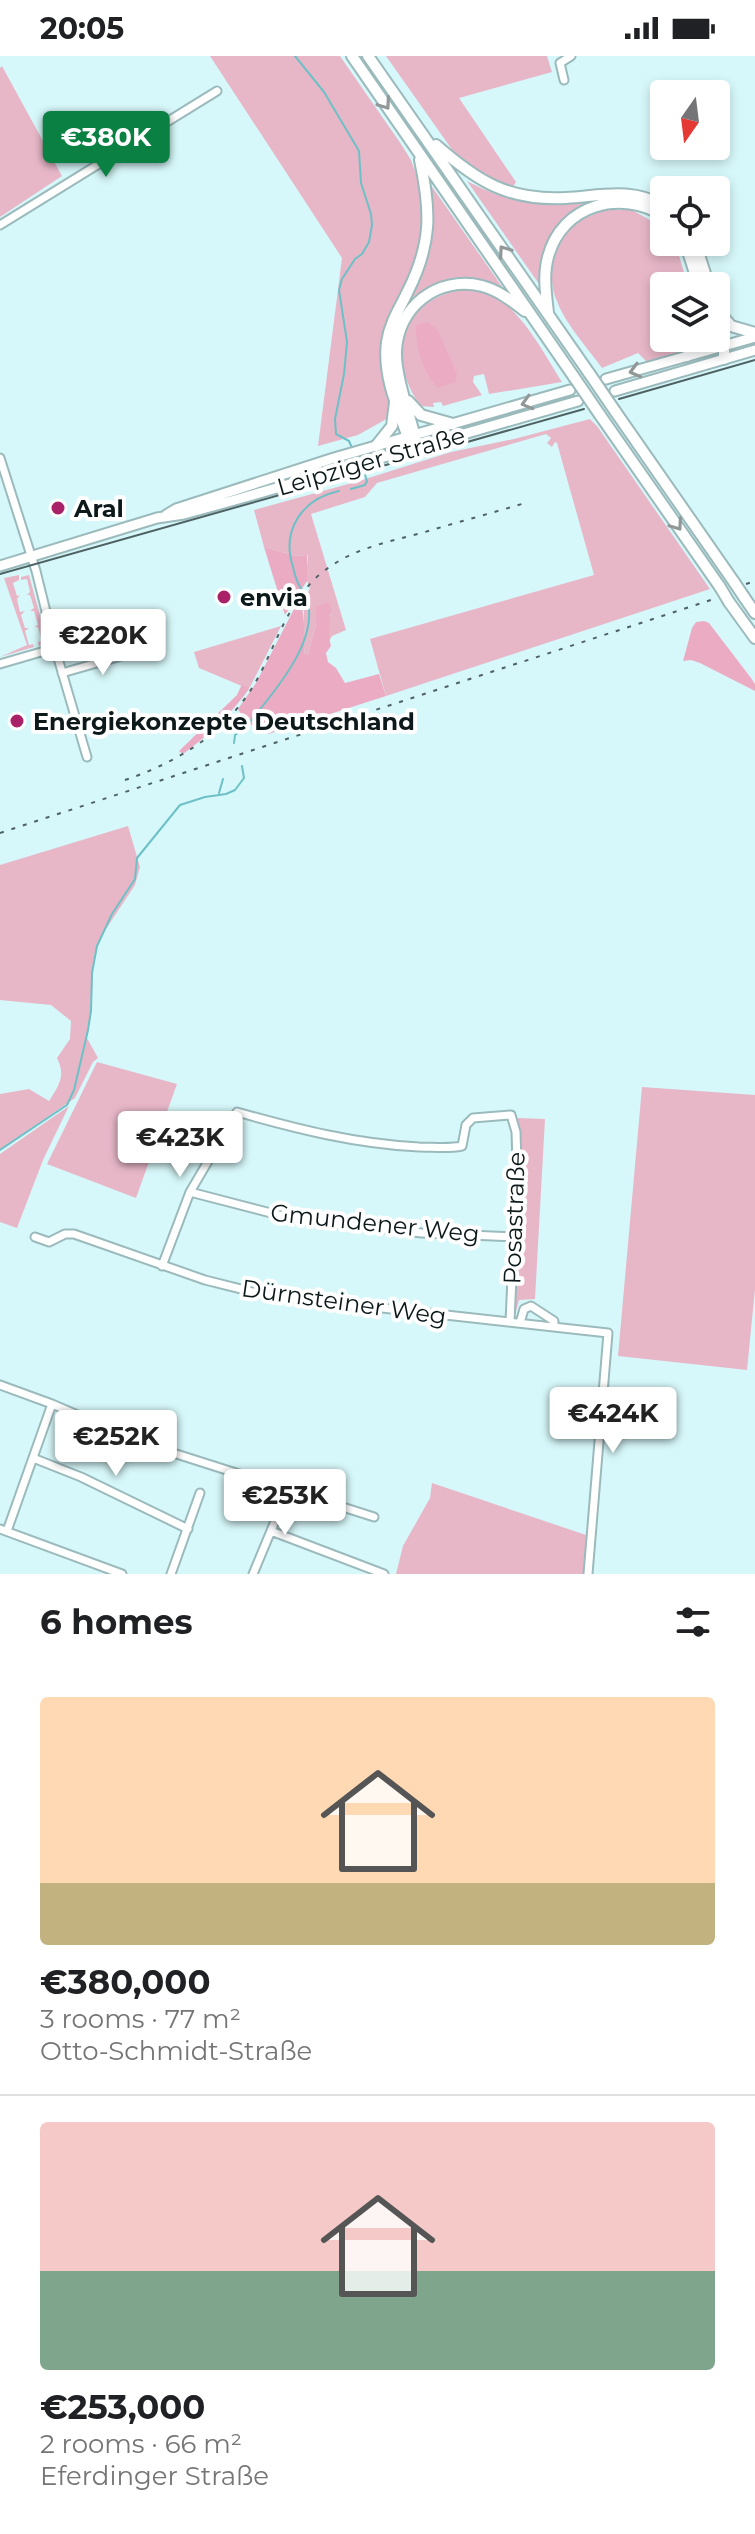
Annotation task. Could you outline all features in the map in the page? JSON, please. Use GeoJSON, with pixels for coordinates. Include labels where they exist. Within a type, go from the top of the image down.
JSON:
{"type":"FeatureCollection","features":[{"type":"Feature","properties":{"kind":"highway"},"geometry":{"type":"LineString","coordinates":[[352,56],[755,638]]}},
{"type":"Feature","properties":{"kind":"highway"},"geometry":{"type":"LineString","coordinates":[[368,56],[755,613]]}},
{"type":"Feature","properties":{"kind":"highway"},"geometry":{"type":"LineString","coordinates":[[423,134],[472,176],[509,193],[538,198],[566,198],[617,192],[650,200]]}},
{"type":"Feature","properties":{"kind":"highway"},"geometry":{"type":"LineString","coordinates":[[415,448],[387,366],[387,342],[396,311],[419,268],[429,225],[427,193],[418,152]]}},
{"type":"Feature","properties":{"kind":"highway"},"geometry":{"type":"LineString","coordinates":[[549,315],[545,274],[547,258],[555,238],[567,223],[592,206],[608,202],[637,203],[650,209]]}},
{"type":"Feature","properties":{"kind":"highway"},"geometry":{"type":"LineString","coordinates":[[376,446],[392,426],[400,398],[396,343],[403,321],[423,297],[445,286],[479,285],[500,294],[532,316]]}},
{"type":"Feature","properties":{"kind":"highway"},"geometry":{"type":"LineString","coordinates":[[730,325],[755,335]]}},
{"type":"Feature","properties":{"kind":"highway"},"geometry":{"type":"LineString","coordinates":[[687,356],[690,352]]}},
{"type":"Feature","properties":{"kind":"highway"},"geometry":{"type":"LineString","coordinates":[[722,352],[724,359]]}},
{"type":"Feature","properties":{"kind":"highway"},"geometry":{"type":"LineString","coordinates":[[400,398],[421,415],[453,424]]}},
{"type":"Feature","properties":{"kind":"main road"},"geometry":{"type":"LineString","coordinates":[[730,341],[755,335]]}},
{"type":"Feature","properties":{"kind":"main road"},"geometry":{"type":"LineString","coordinates":[[615,391],[755,350]]}},
{"type":"Feature","properties":{"kind":"main road"},"geometry":{"type":"LineString","coordinates":[[606,379],[698,352]]}},
{"type":"Feature","properties":{"kind":"main road","name":"Leipziger Straße"},"geometry":{"type":"LineString","coordinates":[[163,517],[176,509],[322,461],[570,390]]}},
{"type":"Feature","properties":{"kind":"main road","name":"Leipziger Straße"},"geometry":{"type":"LineString","coordinates":[[0,566],[578,401]]}},
{"type":"Feature","properties":{"kind":"street"},"geometry":{"type":"LineString","coordinates":[[564,80],[560,63],[571,56]]}},
{"type":"Feature","properties":{"kind":"street"},"geometry":{"type":"LineString","coordinates":[[0,225],[217,91]]}},
{"type":"Feature","properties":{"kind":"street"},"geometry":{"type":"LineString","coordinates":[[0,458],[87,757]]}},
{"type":"Feature","properties":{"kind":"street"},"geometry":{"type":"LineString","coordinates":[[0,664],[55,648]]}},
{"type":"Feature","properties":{"kind":"street"},"geometry":{"type":"LineString","coordinates":[[62,673],[135,652]]}},
{"type":"Feature","properties":{"kind":"street","name":"Posastraße"},"geometry":{"type":"LineString","coordinates":[[190,1192],[237,1112],[321,1135],[401,1146],[451,1148],[462,1146],[466,1125],[473,1118],[511,1115],[517,1149],[510,1322]]}},
{"type":"Feature","properties":{"kind":"street"},"geometry":{"type":"LineString","coordinates":[[162,1266],[190,1192]]}},
{"type":"Feature","properties":{"kind":"street","name":"Gmundener Weg"},"geometry":{"type":"LineString","coordinates":[[190,1192],[298,1220],[422,1233],[514,1237]]}},
{"type":"Feature","properties":{"kind":"street","name":"Dürnsteiner Weg"},"geometry":{"type":"LineString","coordinates":[[35,1237],[49,1242],[65,1234],[74,1234],[205,1280],[265,1295],[608,1333],[588,1574]]}},
{"type":"Feature","properties":{"kind":"street","name":"Dürnsteiner Weg"},"geometry":{"type":"LineString","coordinates":[[520,1323],[524,1309],[531,1306],[554,1321],[554,1327]]}},
{"type":"Feature","properties":{"kind":"street"},"geometry":{"type":"LineString","coordinates":[[0,1385],[145,1444],[374,1517]]}},
{"type":"Feature","properties":{"kind":"street"},"geometry":{"type":"LineString","coordinates":[[52,1404],[3,1530],[122,1574]]}},
{"type":"Feature","properties":{"kind":"street"},"geometry":{"type":"LineString","coordinates":[[33,1458],[81,1477],[188,1529]]}},
{"type":"Feature","properties":{"kind":"street"},"geometry":{"type":"LineString","coordinates":[[253,1574],[288,1490]]}},
{"type":"Feature","properties":{"kind":"street"},"geometry":{"type":"LineString","coordinates":[[171,1574],[200,1493]]}},
{"type":"Feature","properties":{"kind":"street"},"geometry":{"type":"LineString","coordinates":[[271,1531],[384,1574]]}},
{"type":"Feature","properties":{"kind":"shaded area"},"geometry":{"type":"Polygon","coordinates":[[[210,56],[340,56],[411,160],[422,191],[424,239],[383,359],[390,417],[358,435],[318,446],[342,258],[210,56]]]}},
{"type":"Feature","properties":{"kind":"shaded area"},"geometry":{"type":"Polygon","coordinates":[[[386,56],[547,56],[552,72],[459,98],[516,182],[513,187],[474,170],[453,151],[386,56]]]}},
{"type":"Feature","properties":{"kind":"shaded area"},"geometry":{"type":"Polygon","coordinates":[[[2,66],[62,176],[0,217],[0,68],[2,66]]]}},
{"type":"Feature","properties":{"kind":"shaded area"},"geometry":{"type":"Polygon","coordinates":[[[428,181],[503,288],[476,279],[454,278],[432,285],[409,300],[427,257],[433,227],[428,181]]]}},
{"type":"Feature","properties":{"kind":"shaded area"},"geometry":{"type":"Polygon","coordinates":[[[467,181],[498,195],[526,202],[555,204],[589,200],[567,217],[551,235],[542,257],[539,284],[467,181]]]}},
{"type":"Feature","properties":{"kind":"shaded area"},"geometry":{"type":"Polygon","coordinates":[[[605,210],[632,210],[650,220],[650,256],[679,256],[684,272],[650,272],[650,352],[679,352],[648,363],[638,353],[602,368],[577,335],[556,299],[552,278],[555,255],[565,235],[584,219],[605,210]]]}},
{"type":"Feature","properties":{"kind":"shaded area"},"geometry":{"type":"Polygon","coordinates":[[[458,290],[483,292],[507,306],[538,343],[562,382],[489,394],[484,374],[474,376],[473,382],[482,395],[443,406],[441,402],[433,403],[434,407],[420,406],[403,369],[403,335],[410,320],[421,308],[437,297],[458,290]]]}},
{"type":"Feature","properties":{"kind":"shaded area"},"geometry":{"type":"Polygon","coordinates":[[[427,322],[437,329],[457,374],[455,382],[438,388],[424,367],[417,342],[416,325],[427,322]]]}},
{"type":"Feature","properties":{"kind":"shaded area"},"geometry":{"type":"Polygon","coordinates":[[[590,419],[710,589],[386,696],[370,639],[594,575],[557,443],[552,447],[547,443],[551,438],[546,434],[377,483],[365,497],[311,514],[346,630],[332,636],[329,641],[328,622],[331,615],[316,611],[308,654],[304,655],[304,611],[298,606],[310,589],[306,578],[308,555],[296,556],[264,547],[254,510],[451,452],[590,419]]]}},
{"type":"Feature","properties":{"kind":"shaded area"},"geometry":{"type":"Polygon","coordinates":[[[264,547],[296,556],[307,555],[307,581],[285,615],[264,547]]]}},
{"type":"Feature","properties":{"kind":"shaded area"},"geometry":{"type":"Polygon","coordinates":[[[19,575],[19,580],[13,583],[17,596],[20,595],[17,599],[20,612],[25,611],[21,615],[25,628],[29,628],[25,631],[29,645],[33,644],[34,647],[0,657],[27,645],[4,578],[19,575]]]}},
{"type":"Feature","properties":{"kind":"shaded area"},"geometry":{"type":"Polygon","coordinates":[[[29,575],[46,637],[45,644],[39,646],[38,642],[42,641],[38,627],[34,627],[38,625],[34,611],[30,611],[34,608],[30,595],[27,595],[30,592],[27,579],[21,580],[21,577],[29,575]]]}},
{"type":"Feature","properties":{"kind":"shaded area"},"geometry":{"type":"Polygon","coordinates":[[[328,602],[331,605],[331,646],[326,653],[328,662],[336,668],[345,683],[379,674],[386,696],[268,734],[262,727],[245,720],[238,709],[256,683],[295,607],[302,608],[304,654],[308,654],[316,624],[316,607],[328,602]]]}},
{"type":"Feature","properties":{"kind":"shaded area"},"geometry":{"type":"Polygon","coordinates":[[[696,622],[709,623],[751,678],[755,691],[700,663],[683,661],[692,628],[696,622]]]}},
{"type":"Feature","properties":{"kind":"shaded area"},"geometry":{"type":"Polygon","coordinates":[[[281,626],[249,689],[199,668],[194,652],[281,626]]]}},
{"type":"Feature","properties":{"kind":"shaded area"},"geometry":{"type":"Polygon","coordinates":[[[242,684],[249,689],[227,716],[183,754],[179,751],[237,695],[242,684]]]}},
{"type":"Feature","properties":{"kind":"shaded area"},"geometry":{"type":"Polygon","coordinates":[[[128,826],[140,867],[135,885],[100,938],[94,957],[87,1038],[98,1058],[75,1098],[0,1150],[0,1094],[29,1089],[49,1101],[60,1080],[57,1058],[70,1039],[71,1021],[51,1005],[0,1000],[0,865],[128,826]]]}},
{"type":"Feature","properties":{"kind":"shaded area"},"geometry":{"type":"Polygon","coordinates":[[[97,1062],[177,1084],[136,1198],[47,1164],[97,1062]]]}},
{"type":"Feature","properties":{"kind":"shaded area"},"geometry":{"type":"Polygon","coordinates":[[[642,1087],[755,1095],[755,1289],[747,1370],[618,1356],[642,1087]]]}},
{"type":"Feature","properties":{"kind":"shaded area"},"geometry":{"type":"Polygon","coordinates":[[[69,1106],[43,1160],[17,1228],[0,1222],[0,1154],[69,1106]]]}},
{"type":"Feature","properties":{"kind":"shaded area"},"geometry":{"type":"Polygon","coordinates":[[[518,1118],[545,1119],[535,1299],[519,1300],[515,1315],[512,1315],[519,1202],[518,1118]]]}},
{"type":"Feature","properties":{"kind":"shaded area"},"geometry":{"type":"Polygon","coordinates":[[[432,1483],[586,1535],[584,1574],[396,1574],[403,1546],[430,1498],[432,1483]]]}},
{"type":"Feature","properties":{"kind":"waterway"},"geometry":{"type":"LineString","coordinates":[[295,56],[324,92],[359,151],[361,183],[371,214],[369,242],[342,279],[339,290],[347,342],[335,419],[336,434],[349,441],[352,448]]}},
{"type":"Feature","properties":{"kind":"waterway"},"geometry":{"type":"LineString","coordinates":[[351,489],[365,485],[367,481],[363,469]]}},
{"type":"Feature","properties":{"kind":"waterway"},"geometry":{"type":"LineString","coordinates":[[302,590],[290,553],[293,529],[305,509],[326,495],[339,491]]}},
{"type":"Feature","properties":{"kind":"waterway"},"geometry":{"type":"LineString","coordinates":[[234,743],[235,735],[243,730],[279,685],[301,648],[309,611],[305,594]]}},
{"type":"Feature","properties":{"kind":"waterway"},"geometry":{"type":"LineString","coordinates":[[0,1150],[67,1105],[74,1090],[88,1030],[97,946],[112,914],[135,879],[137,858],[180,805],[235,790],[244,778],[242,766]]}},
{"type":"Feature","properties":{"kind":"waterway"},"geometry":{"type":"LineString","coordinates":[[219,793],[223,779]]}},
{"type":"Feature","properties":{"kind":"tram line"},"geometry":{"type":"LineString","coordinates":[[619,399],[755,360]]}},
{"type":"Feature","properties":{"kind":"tram line"},"geometry":{"type":"LineString","coordinates":[[0,574],[584,409]]}},
{"type":"Feature","properties":{"kind":"railway"},"geometry":{"type":"LineString","coordinates":[[125,780],[168,762],[206,739],[223,724],[251,689],[286,618],[301,595],[331,566],[369,548],[525,503]]}},
{"type":"Feature","properties":{"kind":"railway"},"geometry":{"type":"LineString","coordinates":[[746,584],[755,581]]}},
{"type":"Feature","properties":{"kind":"railway"},"geometry":{"type":"LineString","coordinates":[[0,833],[717,598]]}},
{"type":"Feature","properties":{"kind":"place","name":"Aral"},"geometry":{"type":"Point","coordinates":[58,508]}},
{"type":"Feature","properties":{"kind":"place","name":"envia"},"geometry":{"type":"Point","coordinates":[224,597]}},
{"type":"Feature","properties":{"kind":"place","name":"Energiekonzepte Deutschland"},"geometry":{"type":"Point","coordinates":[17,721]}}]}
